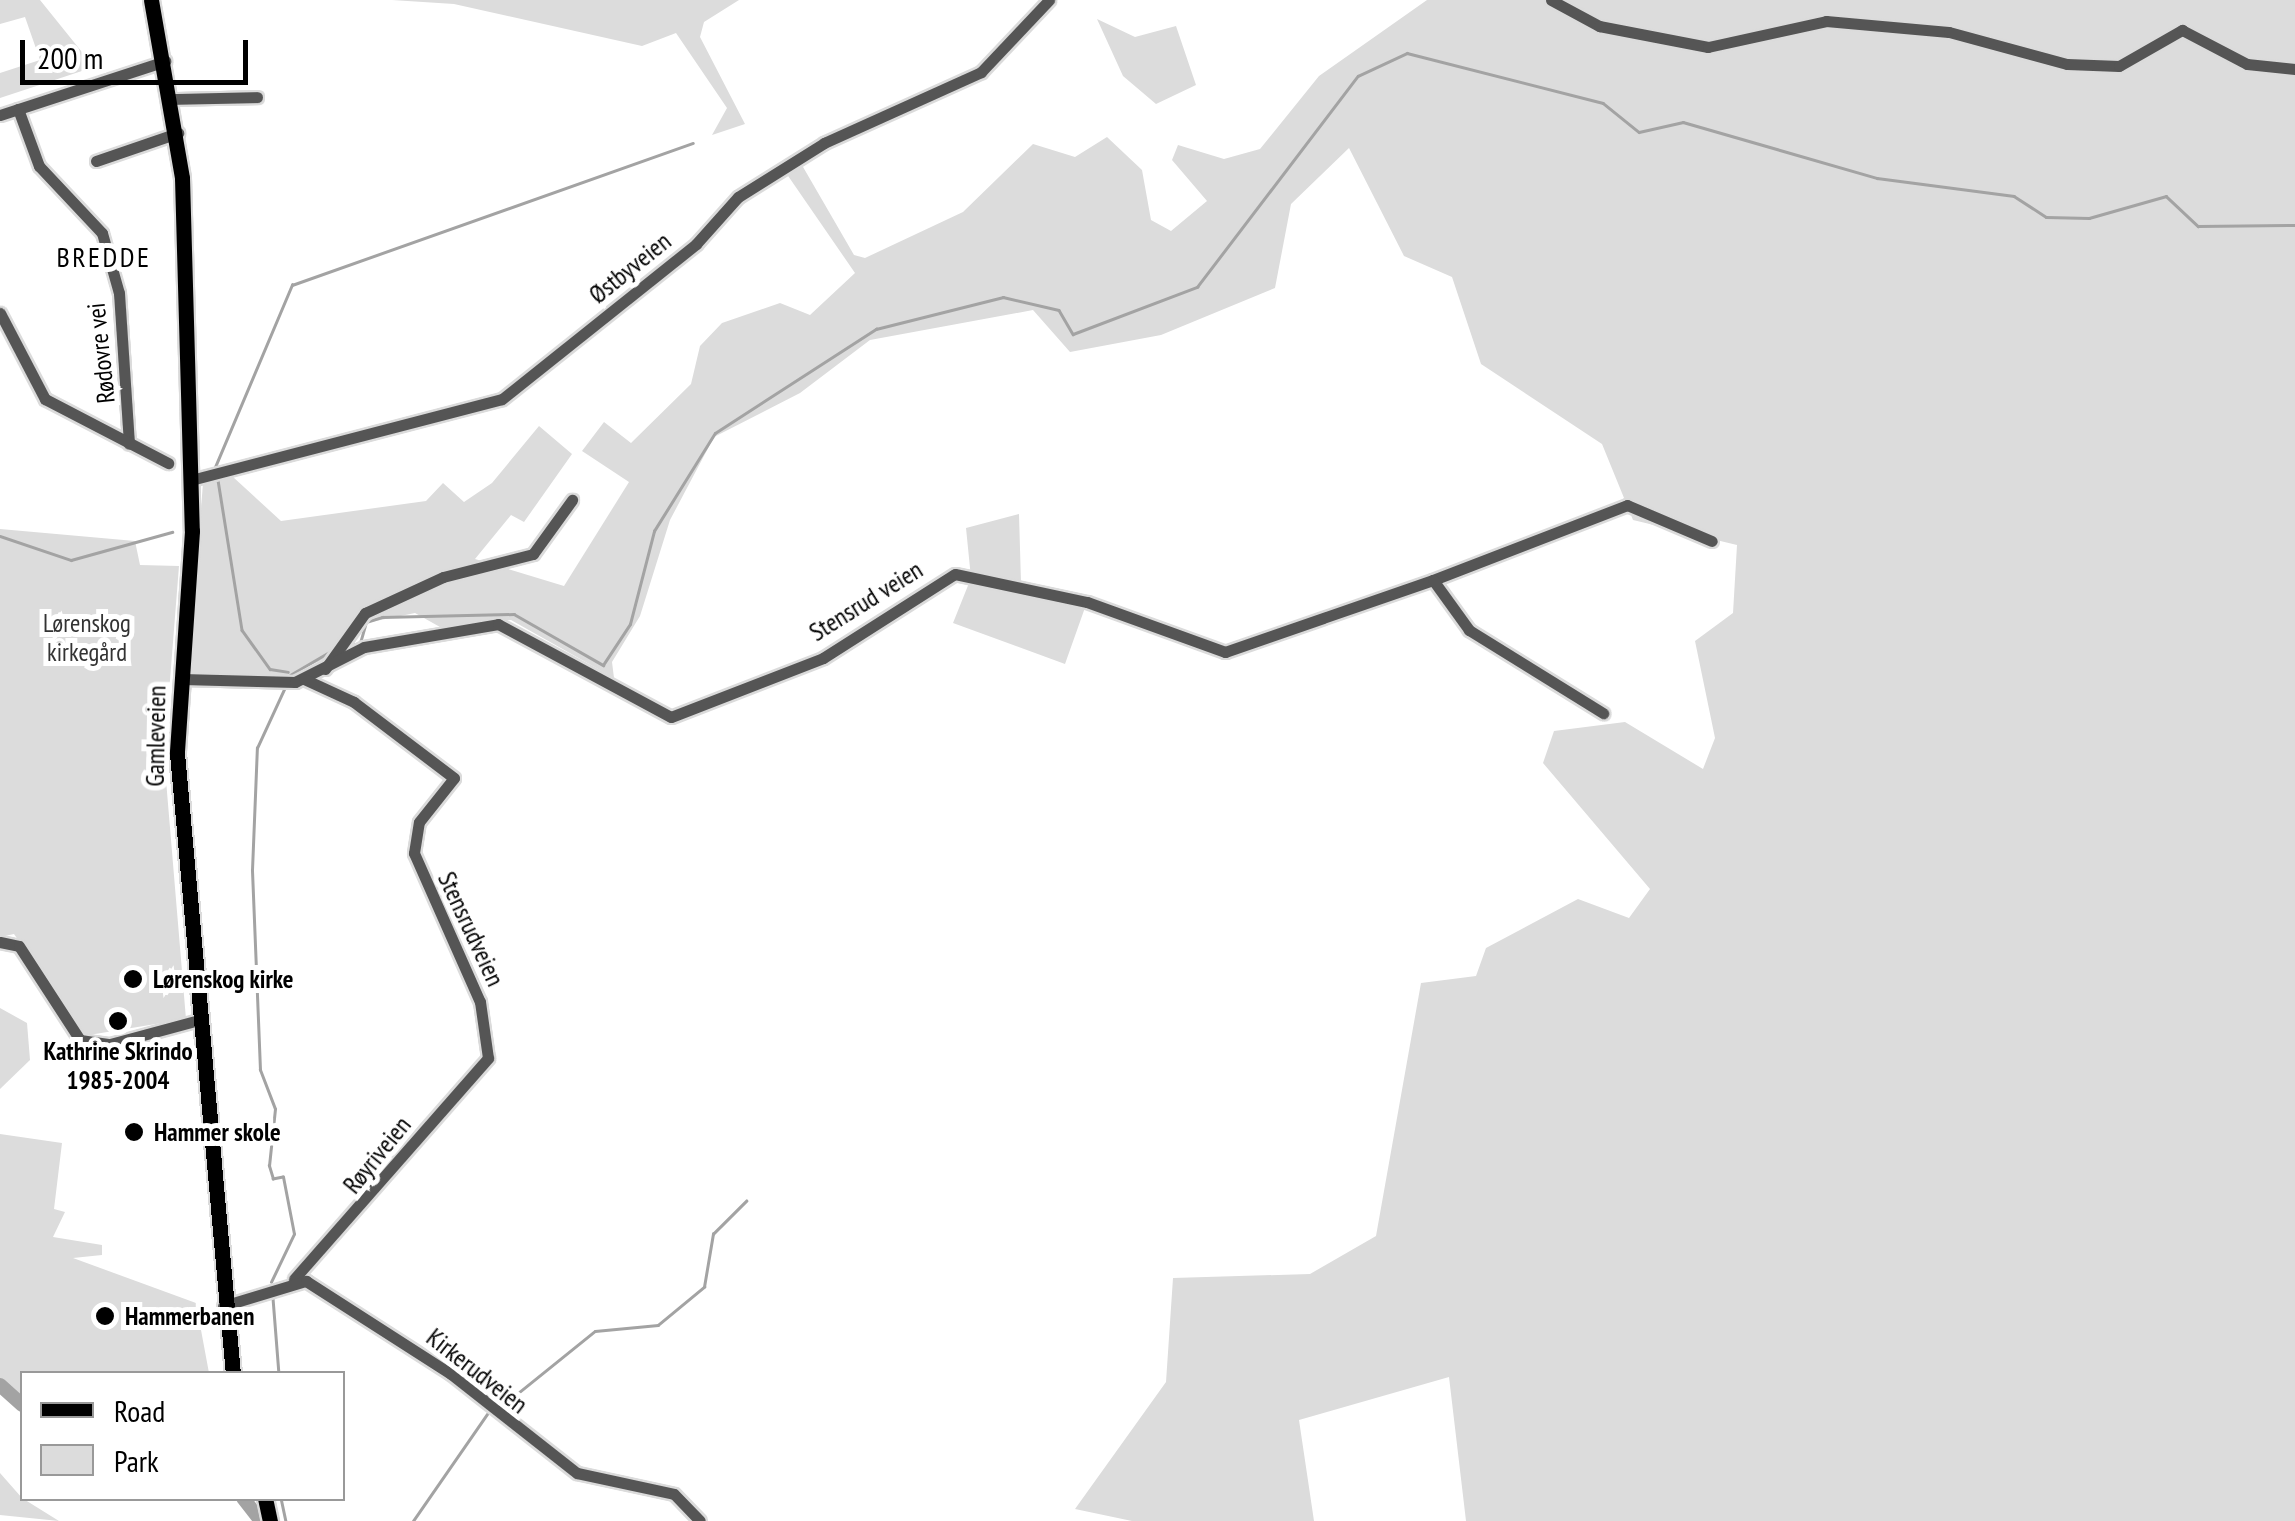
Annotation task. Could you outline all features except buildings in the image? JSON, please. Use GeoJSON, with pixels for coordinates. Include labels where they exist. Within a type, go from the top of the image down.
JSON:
{"type":"FeatureCollection","features":[{"type":"Feature","properties":{"kind":"main road","name":"Gamleveien"},"geometry":{"type":"LineString","coordinates":[[151,0],[178,133],[191,480],[178,772],[223,1306],[234,1371]]}},
{"type":"Feature","properties":{"kind":"street","name":"Østbyveien"},"geometry":{"type":"LineString","coordinates":[[191,480],[502,399],[696,244],[738,197],[824,143],[981,72],[1049,0]]}},
{"type":"Feature","properties":{"kind":"street"},"geometry":{"type":"LineString","coordinates":[[1551,0],[1599,26],[1708,47],[1826,21],[1949,32],[2067,64],[2119,66],[2182,30],[2247,64],[2295,69]]}},
{"type":"Feature","properties":{"kind":"street"},"geometry":{"type":"LineString","coordinates":[[0,114],[165,61]]}},
{"type":"Feature","properties":{"kind":"street"},"geometry":{"type":"LineString","coordinates":[[172,98],[257,97]]}},
{"type":"Feature","properties":{"kind":"street","name":"Rødovre vei"},"geometry":{"type":"LineString","coordinates":[[18,109],[39,166],[102,233],[119,293],[129,444]]}},
{"type":"Feature","properties":{"kind":"street"},"geometry":{"type":"LineString","coordinates":[[96,161],[178,133]]}},
{"type":"Feature","properties":{"kind":"street"},"geometry":{"type":"LineString","coordinates":[[0,312],[45,399],[168,463]]}},
{"type":"Feature","properties":{"kind":"street"},"geometry":{"type":"LineString","coordinates":[[324,668],[365,613],[443,577],[533,554],[572,500]]}},
{"type":"Feature","properties":{"kind":"street","name":"Stensrud veien"},"geometry":{"type":"LineString","coordinates":[[182,679],[304,679],[364,647],[498,624],[670,717],[823,658],[955,574],[1087,602],[1225,652],[1433,580],[1627,506],[1688,539],[1712,541]]}},
{"type":"Feature","properties":{"kind":"street"},"geometry":{"type":"LineString","coordinates":[[1433,580],[1469,630],[1603,713]]}},
{"type":"Feature","properties":{"kind":"street","name":"Stensrudveien"},"geometry":{"type":"LineString","coordinates":[[304,679],[372,713],[454,778],[419,822],[414,852],[480,1002],[488,1054]]}},
{"type":"Feature","properties":{"kind":"street"},"geometry":{"type":"LineString","coordinates":[[0,942],[19,946],[80,1040],[110,1044],[199,1020]]}},
{"type":"Feature","properties":{"kind":"street","name":"Røyriveien"},"geometry":{"type":"LineString","coordinates":[[294,1279],[488,1054]]}},
{"type":"Feature","properties":{"kind":"street"},"geometry":{"type":"LineString","coordinates":[[223,1306],[294,1279]]}},
{"type":"Feature","properties":{"kind":"street","name":"Kirkerudveien"},"geometry":{"type":"LineString","coordinates":[[294,1279],[451,1374],[577,1473],[674,1494],[700,1521]]}},
{"type":"Feature","properties":{"kind":"green space"},"geometry":{"type":"Polygon","coordinates":[[[0,0],[40,0],[94,67],[0,98],[0,73],[40,60],[25,17],[0,24],[0,0]]]}},
{"type":"Feature","properties":{"kind":"green space"},"geometry":{"type":"Polygon","coordinates":[[[392,0],[739,0],[704,22],[700,37],[745,124],[712,135],[727,108],[676,33],[642,46],[454,4],[392,0]]]}},
{"type":"Feature","properties":{"kind":"green space"},"geometry":{"type":"Polygon","coordinates":[[[1427,0],[2295,0],[2295,1521],[1466,1521],[1449,1377],[1299,1420],[1314,1521],[1132,1521],[1075,1509],[1166,1382],[1173,1278],[1310,1274],[1376,1236],[1421,983],[1476,976],[1486,948],[1578,899],[1629,918],[1650,889],[1543,763],[1554,731],[1625,722],[1703,769],[1715,738],[1695,641],[1733,613],[1737,545],[1633,520],[1602,444],[1481,364],[1452,277],[1404,256],[1349,148],[1291,204],[1275,288],[1161,335],[1070,352],[1033,310],[870,340],[800,393],[714,437],[670,520],[640,616],[612,662],[614,678],[511,620],[440,627],[415,613],[361,624],[350,648],[288,675],[188,675],[203,483],[233,477],[281,521],[426,501],[443,483],[464,502],[492,483],[539,426],[572,454],[524,522],[511,515],[475,559],[564,586],[629,482],[582,451],[604,422],[631,443],[691,384],[700,346],[722,323],[780,303],[810,315],[855,273],[784,170],[799,160],[854,255],[865,258],[963,212],[1033,144],[1075,157],[1107,137],[1142,170],[1151,220],[1171,231],[1207,201],[1172,160],[1178,145],[1224,159],[1260,149],[1319,76],[1427,0]]]}},
{"type":"Feature","properties":{"kind":"green space"},"geometry":{"type":"Polygon","coordinates":[[[1097,19],[1135,37],[1176,26],[1196,85],[1156,104],[1123,76],[1097,19]]]}},
{"type":"Feature","properties":{"kind":"green space"},"geometry":{"type":"Polygon","coordinates":[[[1019,514],[1021,583],[1087,602],[1065,664],[953,623],[971,578],[966,528],[1019,514]]]}},
{"type":"Feature","properties":{"kind":"green space","name":"Lørenskog kirkegård"},"geometry":{"type":"Polygon","coordinates":[[[0,529],[135,541],[140,565],[179,566],[164,756],[186,1019],[83,1036],[14,934],[0,937],[0,529]]]}},
{"type":"Feature","properties":{"kind":"green space"},"geometry":{"type":"Polygon","coordinates":[[[0,1008],[27,1023],[30,1060],[0,1089],[0,1008]]]}},
{"type":"Feature","properties":{"kind":"green space","name":"Hammerbanen"},"geometry":{"type":"Polygon","coordinates":[[[0,1134],[62,1143],[54,1209],[65,1212],[53,1237],[102,1245],[102,1255],[73,1258],[196,1303],[209,1371],[20,1371],[20,1410],[0,1391],[0,1134]]]}},
{"type":"Feature","properties":{"kind":"green space"},"geometry":{"type":"Polygon","coordinates":[[[0,1473],[20,1496],[20,1501],[27,1501],[59,1521],[0,1515],[0,1473]]]}},
{"type":"Feature","properties":{"kind":"waterway"},"geometry":{"type":"LineString","coordinates":[[348,646],[360,643],[366,622],[382,617],[514,614],[603,665],[630,624],[654,531],[715,433],[876,329],[1003,297],[1059,310],[1073,334],[1197,287],[1358,76],[1407,53],[1603,103],[1639,132],[1683,122],[1877,178],[2014,196],[2046,217],[2089,218],[2166,196],[2198,226],[2295,225]]}},
{"type":"Feature","properties":{"kind":"waterway"},"geometry":{"type":"LineString","coordinates":[[215,467],[292,285],[693,143]]}},
{"type":"Feature","properties":{"kind":"waterway"},"geometry":{"type":"LineString","coordinates":[[218,480],[242,630],[270,669],[288,672]]}},
{"type":"Feature","properties":{"kind":"waterway"},"geometry":{"type":"LineString","coordinates":[[0,536],[71,560],[172,532]]}},
{"type":"Feature","properties":{"kind":"waterway"},"geometry":{"type":"LineString","coordinates":[[290,675],[331,651]]}},
{"type":"Feature","properties":{"kind":"waterway"},"geometry":{"type":"LineString","coordinates":[[271,1282],[294,1234],[283,1177],[273,1179],[269,1166],[275,1109],[260,1070],[252,870],[257,748],[285,687]]}},
{"type":"Feature","properties":{"kind":"waterway"},"geometry":{"type":"LineString","coordinates":[[502,1406],[595,1331],[658,1325],[704,1287],[713,1234],[746,1201]]}},
{"type":"Feature","properties":{"kind":"waterway"},"geometry":{"type":"LineString","coordinates":[[273,1298],[279,1371]]}},
{"type":"Feature","properties":{"kind":"waterway"},"geometry":{"type":"LineString","coordinates":[[0,1385],[20,1403]]}},
{"type":"Feature","properties":{"kind":"waterway"},"geometry":{"type":"LineString","coordinates":[[413,1521],[487,1414]]}},
{"type":"Feature","properties":{"kind":"waterway"},"geometry":{"type":"LineString","coordinates":[[245,1501],[261,1521]]}},
{"type":"Feature","properties":{"kind":"waterway"},"geometry":{"type":"LineString","coordinates":[[282,1501],[286,1521]]}},
{"type":"Feature","properties":{"kind":"place","name":"Lørenskog kirke"},"geometry":{"type":"Point","coordinates":[133,979]}},
{"type":"Feature","properties":{"kind":"place","name":"Kathrine Skrindo 1985-2004"},"geometry":{"type":"Point","coordinates":[118,1021]}},
{"type":"Feature","properties":{"kind":"place","name":"Hammer skole"},"geometry":{"type":"Point","coordinates":[134,1132]}},
{"type":"Feature","properties":{"kind":"place","name":"Hammerbanen"},"geometry":{"type":"Point","coordinates":[105,1316]}},
{"type":"Feature","properties":{"kind":"district","name":"BREDDE"},"geometry":{"type":"Point","coordinates":[104,257]}}]}
